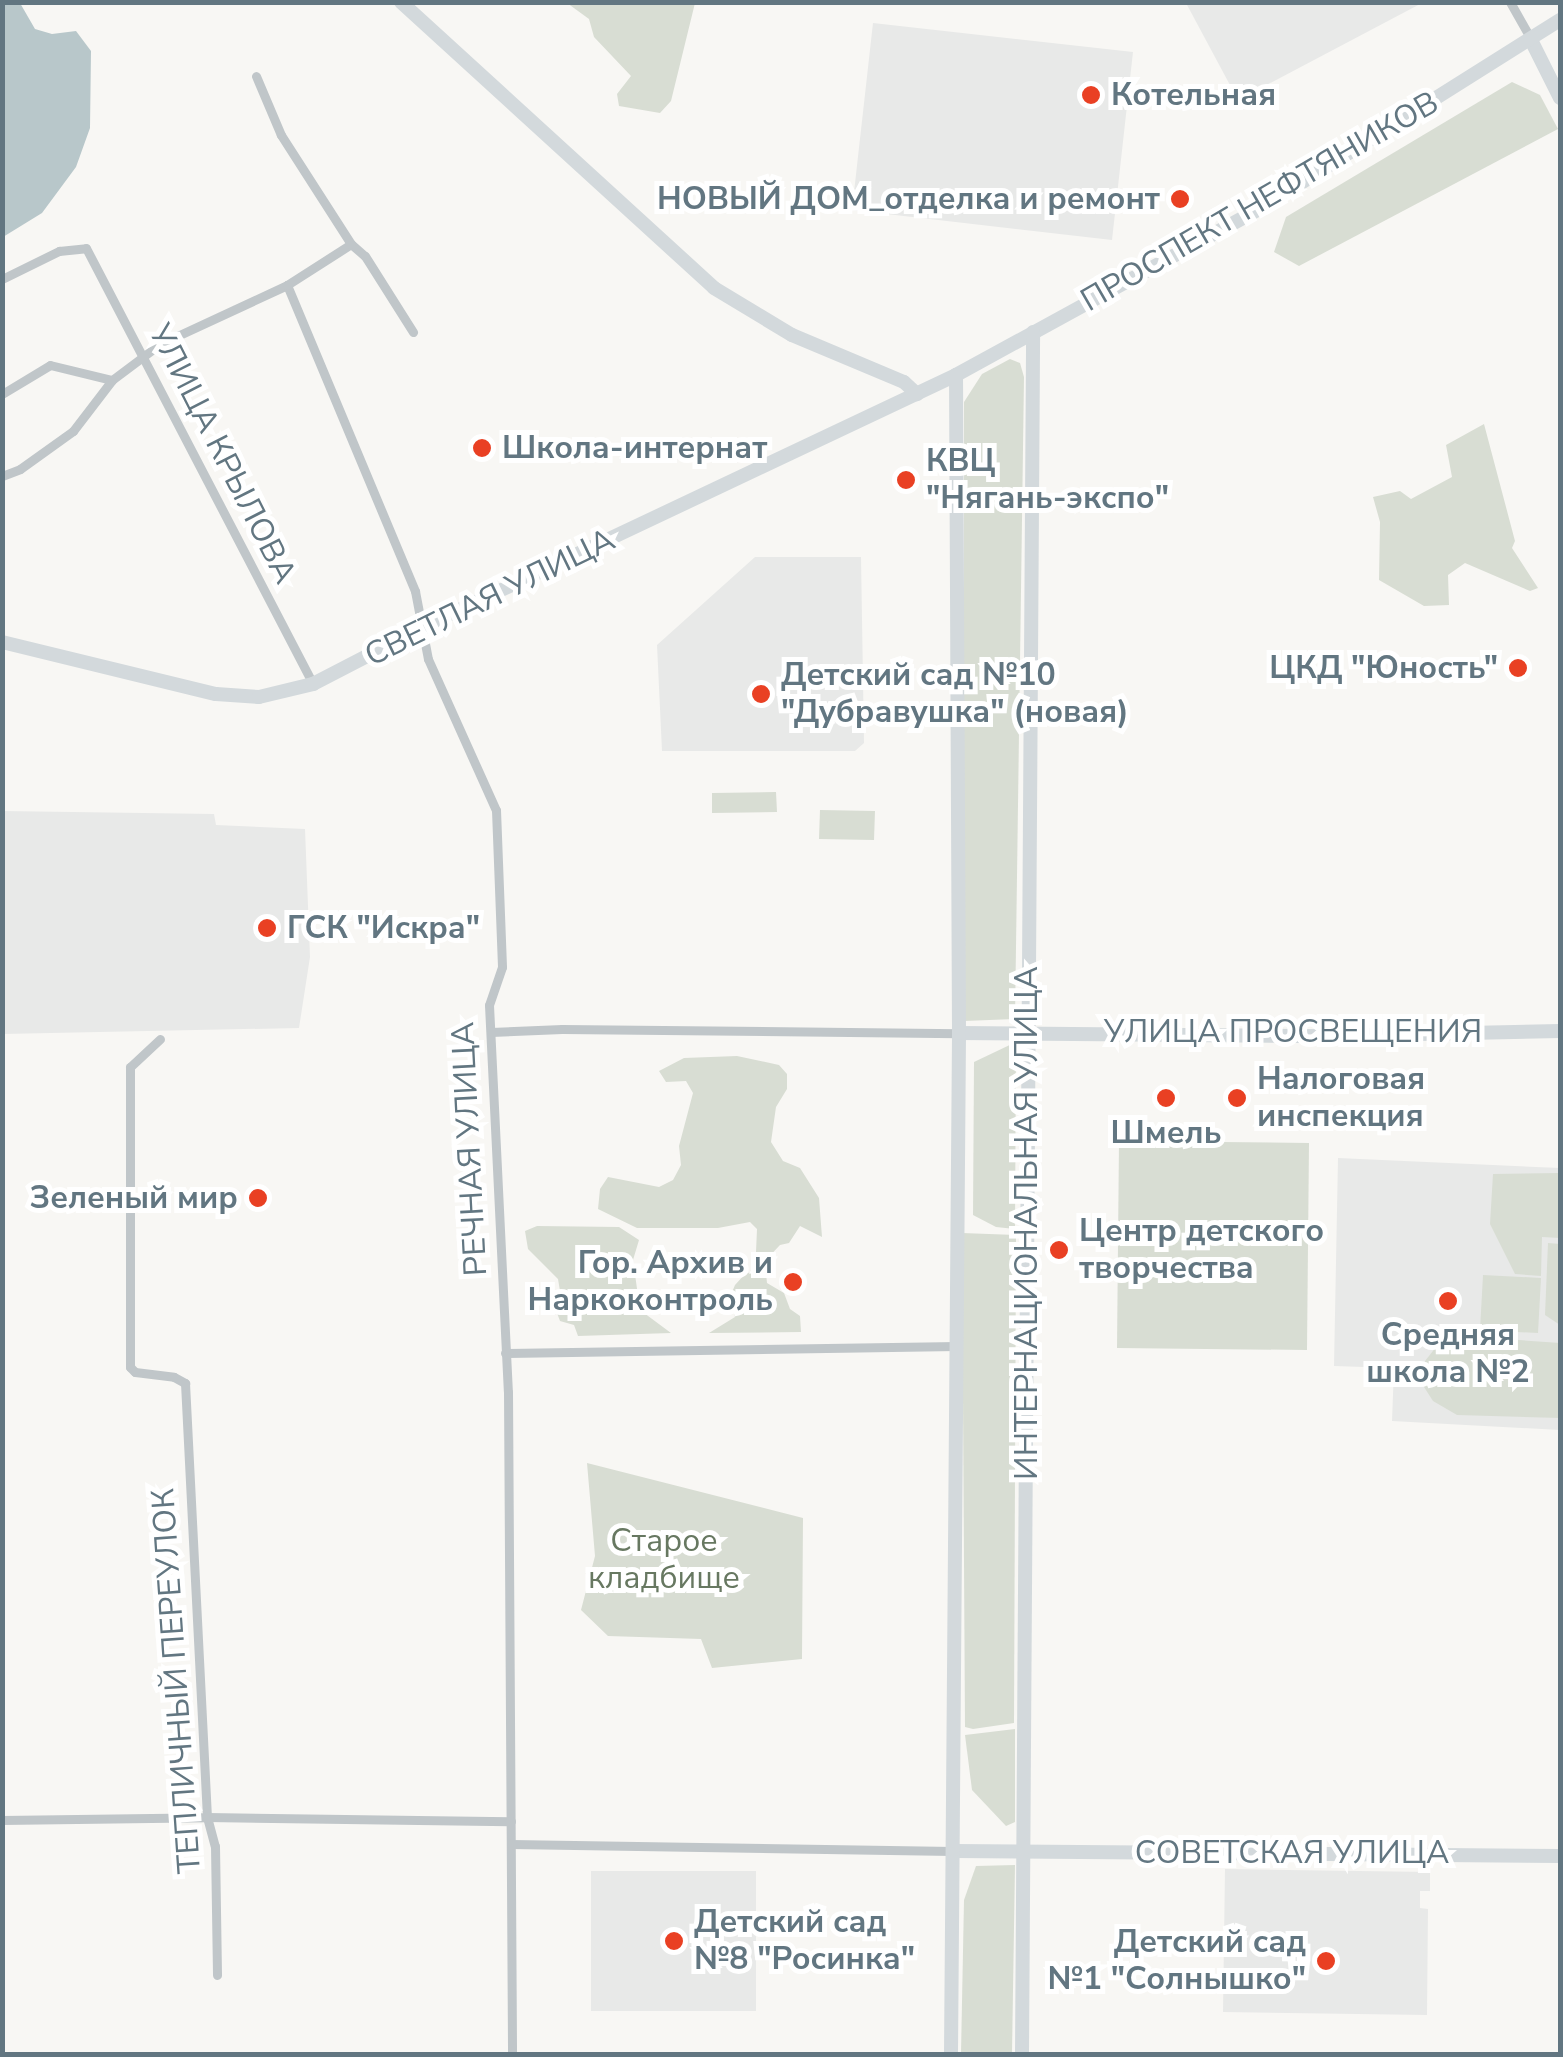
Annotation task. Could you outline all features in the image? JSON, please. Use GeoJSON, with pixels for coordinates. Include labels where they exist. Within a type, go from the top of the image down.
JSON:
{"type":"FeatureCollection","features":[{"type":"Feature","properties":{"kind":"main road"},"geometry":{"type":"LineString","coordinates":[[401,2],[730,300],[792,335],[904,382],[917,394]]}},
{"type":"Feature","properties":{"kind":"main road","name":"ПРОСПЕКТ НЕФТЯНИКОВ"},"geometry":{"type":"LineString","coordinates":[[956,376],[1266,205],[1560,20]]}},
{"type":"Feature","properties":{"kind":"main road"},"geometry":{"type":"LineString","coordinates":[[1532,40],[1560,98]]}},
{"type":"Feature","properties":{"kind":"main road","name":"ИНТЕРНАЦИОНАЛЬНАЯ УЛИЦА"},"geometry":{"type":"LineString","coordinates":[[1022,2054],[1033,332]]}},
{"type":"Feature","properties":{"kind":"main road"},"geometry":{"type":"LineString","coordinates":[[952,2054],[958,1033],[956,376]]}},
{"type":"Feature","properties":{"kind":"main road","name":"СВЕТЛАЯ УЛИЦА"},"geometry":{"type":"LineString","coordinates":[[2,642],[216,694],[259,697],[313,684],[423,627],[956,376]]}},
{"type":"Feature","properties":{"kind":"main road","name":"УЛИЦА ПРОСВЕЩЕНИЯ"},"geometry":{"type":"LineString","coordinates":[[958,1033],[1270,1036],[1560,1031]]}},
{"type":"Feature","properties":{"kind":"main road","name":"СОВЕТСКАЯ УЛИЦА"},"geometry":{"type":"LineString","coordinates":[[955,1851],[1560,1856]]}},
{"type":"Feature","properties":{"kind":"street"},"geometry":{"type":"LineString","coordinates":[[1510,2],[1532,40]]}},
{"type":"Feature","properties":{"kind":"street"},"geometry":{"type":"LineString","coordinates":[[256,76],[281,135],[414,332]]}},
{"type":"Feature","properties":{"kind":"street"},"geometry":{"type":"LineString","coordinates":[[2,476],[20,469],[73,431],[112,380],[143,356],[287,285],[351,244]]}},
{"type":"Feature","properties":{"kind":"street","name":"УЛИЦА КРЫЛОВА"},"geometry":{"type":"LineString","coordinates":[[2,279],[60,251],[86,248],[313,684]]}},
{"type":"Feature","properties":{"kind":"street","name":"РЕЧНАЯ УЛИЦА"},"geometry":{"type":"LineString","coordinates":[[287,285],[415,590],[428,659],[495,801],[502,967],[489,1004],[504,1353],[512,2054]]}},
{"type":"Feature","properties":{"kind":"street"},"geometry":{"type":"LineString","coordinates":[[2,394],[50,365],[112,380]]}},
{"type":"Feature","properties":{"kind":"street"},"geometry":{"type":"LineString","coordinates":[[491,1032],[562,1029],[958,1033]]}},
{"type":"Feature","properties":{"kind":"street","name":"ТЕПЛИЧНЫЙ ПЕРЕУЛОК"},"geometry":{"type":"LineString","coordinates":[[160,1039],[130,1067],[130,1367],[135,1372],[174,1376],[185,1383],[207,1817],[215,1846],[217,1975]]}},
{"type":"Feature","properties":{"kind":"street"},"geometry":{"type":"LineString","coordinates":[[504,1353],[957,1346]]}},
{"type":"Feature","properties":{"kind":"street"},"geometry":{"type":"LineString","coordinates":[[2,1820],[207,1817],[511,1821]]}},
{"type":"Feature","properties":{"kind":"street"},"geometry":{"type":"LineString","coordinates":[[511,1844],[955,1851]]}},
{"type":"Feature","properties":{"kind":"shaded area"},"geometry":{"type":"Polygon","coordinates":[[[3,2],[20,3],[35,29],[52,34],[76,31],[91,51],[90,128],[76,167],[42,213],[3,237],[3,2]]]}},
{"type":"Feature","properties":{"kind":"shaded area"},"geometry":{"type":"Polygon","coordinates":[[[1186,3],[1422,3],[1238,100],[1186,3]]]}},
{"type":"Feature","properties":{"kind":"shaded area"},"geometry":{"type":"Polygon","coordinates":[[[873,23],[1133,52],[1112,240],[852,210],[873,23]]]}},
{"type":"Feature","properties":{"kind":"shaded area","name":"Детский сад №10 \"Дубравушка\" (новая)"},"geometry":{"type":"Polygon","coordinates":[[[755,557],[861,557],[864,743],[855,751],[662,751],[657,645],[755,557]]]}},
{"type":"Feature","properties":{"kind":"shaded area"},"geometry":{"type":"Polygon","coordinates":[[[2,811],[214,814],[216,825],[305,829],[310,957],[299,1028],[3,1034],[2,811]]]}},
{"type":"Feature","properties":{"kind":"shaded area","name":"Средняя школа №2"},"geometry":{"type":"Polygon","coordinates":[[[1338,1158],[1560,1168],[1560,1430],[1392,1421],[1394,1368],[1334,1366],[1338,1158]]]}},
{"type":"Feature","properties":{"kind":"shaded area","name":"Детский сад №1 \"Солнышко\""},"geometry":{"type":"Polygon","coordinates":[[[1225,1869],[1430,1872],[1430,1891],[1420,1891],[1420,1908],[1428,1909],[1427,2015],[1223,2012],[1225,1869]]]}},
{"type":"Feature","properties":{"kind":"shaded area","name":"Детский сад №8 \"Росинка\""},"geometry":{"type":"Polygon","coordinates":[[[591,1871],[756,1871],[756,2011],[591,2011],[591,1871]]]}},
{"type":"Feature","properties":{"kind":"green space"},"geometry":{"type":"Polygon","coordinates":[[[567,3],[695,3],[671,101],[660,113],[619,106],[617,94],[631,76],[594,37],[589,19],[567,3]]]}},
{"type":"Feature","properties":{"kind":"green space"},"geometry":{"type":"Polygon","coordinates":[[[1512,82],[1540,95],[1558,129],[1299,266],[1274,252],[1286,217],[1512,82]]]}},
{"type":"Feature","properties":{"kind":"green space"},"geometry":{"type":"Polygon","coordinates":[[[1010,359],[1020,363],[1024,377],[1015,1019],[964,1021],[964,402],[982,374],[1010,359]]]}},
{"type":"Feature","properties":{"kind":"green space"},"geometry":{"type":"Polygon","coordinates":[[[1484,424],[1515,541],[1512,548],[1538,588],[1530,591],[1465,563],[1448,575],[1449,605],[1424,606],[1379,580],[1380,522],[1373,497],[1400,491],[1411,499],[1452,477],[1446,445],[1484,424]]]}},
{"type":"Feature","properties":{"kind":"green space"},"geometry":{"type":"Polygon","coordinates":[[[776,792],[777,812],[712,813],[712,793],[776,792]]]}},
{"type":"Feature","properties":{"kind":"green space"},"geometry":{"type":"Polygon","coordinates":[[[820,810],[875,811],[874,840],[819,839],[820,810]]]}},
{"type":"Feature","properties":{"kind":"green space"},"geometry":{"type":"Polygon","coordinates":[[[1016,1042],[1015,1229],[996,1227],[973,1215],[974,1062],[1016,1042]]]}},
{"type":"Feature","properties":{"kind":"green space"},"geometry":{"type":"Polygon","coordinates":[[[737,1056],[779,1065],[787,1074],[787,1089],[776,1107],[771,1142],[783,1161],[800,1168],[819,1198],[822,1237],[800,1226],[789,1243],[780,1245],[764,1262],[756,1252],[757,1229],[750,1222],[718,1228],[637,1228],[598,1209],[600,1189],[608,1177],[659,1187],[673,1180],[681,1165],[679,1146],[693,1093],[686,1081],[666,1082],[659,1071],[684,1058],[737,1056]]]}},
{"type":"Feature","properties":{"kind":"green space"},"geometry":{"type":"Polygon","coordinates":[[[1119,1141],[1309,1143],[1307,1350],[1117,1348],[1119,1141]]]}},
{"type":"Feature","properties":{"kind":"green space"},"geometry":{"type":"Polygon","coordinates":[[[1560,1173],[1560,1238],[1542,1237],[1541,1276],[1515,1274],[1490,1224],[1493,1174],[1560,1173]]]}},
{"type":"Feature","properties":{"kind":"green space"},"geometry":{"type":"Polygon","coordinates":[[[537,1226],[619,1227],[639,1240],[633,1260],[640,1310],[671,1333],[578,1336],[574,1325],[560,1321],[554,1305],[560,1291],[558,1279],[528,1249],[525,1231],[537,1226]]]}},
{"type":"Feature","properties":{"kind":"green space"},"geometry":{"type":"Polygon","coordinates":[[[962,1233],[1016,1235],[1014,1723],[973,1729],[965,1727],[962,1233]]]}},
{"type":"Feature","properties":{"kind":"green space"},"geometry":{"type":"Polygon","coordinates":[[[1548,1243],[1560,1244],[1560,1325],[1545,1315],[1548,1243]]]}},
{"type":"Feature","properties":{"kind":"green space"},"geometry":{"type":"Polygon","coordinates":[[[757,1270],[766,1273],[767,1283],[784,1293],[790,1309],[800,1316],[801,1332],[709,1333],[735,1317],[730,1297],[735,1285],[745,1274],[757,1270]]]}},
{"type":"Feature","properties":{"kind":"green space"},"geometry":{"type":"Polygon","coordinates":[[[1483,1275],[1541,1278],[1538,1333],[1480,1330],[1483,1275]]]}},
{"type":"Feature","properties":{"kind":"green space"},"geometry":{"type":"Polygon","coordinates":[[[1463,1336],[1560,1343],[1560,1418],[1457,1415],[1433,1401],[1424,1387],[1425,1361],[1440,1342],[1463,1336]]]}},
{"type":"Feature","properties":{"kind":"green space","name":"Старое кладбище"},"geometry":{"type":"Polygon","coordinates":[[[587,1463],[803,1518],[802,1659],[712,1668],[701,1639],[608,1636],[581,1610],[595,1556],[587,1463]]]}},
{"type":"Feature","properties":{"kind":"green space"},"geometry":{"type":"Polygon","coordinates":[[[1015,1729],[1015,1822],[1006,1826],[972,1790],[965,1735],[1015,1729]]]}},
{"type":"Feature","properties":{"kind":"green space"},"geometry":{"type":"Polygon","coordinates":[[[1015,1865],[1012,2054],[961,2054],[964,1900],[976,1866],[1015,1865]]]}},
{"type":"Feature","properties":{"kind":"place","name":"Котельная"},"geometry":{"type":"Point","coordinates":[1091,95]}},
{"type":"Feature","properties":{"kind":"place","name":"НОВЫЙ ДОМ_отделка и ремонт"},"geometry":{"type":"Point","coordinates":[1180,199]}},
{"type":"Feature","properties":{"kind":"place","name":"Школа-интернат"},"geometry":{"type":"Point","coordinates":[482,448]}},
{"type":"Feature","properties":{"kind":"place","name":"КВЦ \"Нягань-экспо\""},"geometry":{"type":"Point","coordinates":[906,480]}},
{"type":"Feature","properties":{"kind":"place","name":"ЦКД \"Юность\""},"geometry":{"type":"Point","coordinates":[1518,668]}},
{"type":"Feature","properties":{"kind":"place","name":"Детский сад №10 \"Дубравушка\" (новая)"},"geometry":{"type":"Point","coordinates":[761,694]}},
{"type":"Feature","properties":{"kind":"place","name":"ГСК \"Искра\""},"geometry":{"type":"Point","coordinates":[267,928]}},
{"type":"Feature","properties":{"kind":"place","name":"Шмель"},"geometry":{"type":"Point","coordinates":[1166,1098]}},
{"type":"Feature","properties":{"kind":"place","name":"Налоговая инспекция"},"geometry":{"type":"Point","coordinates":[1237,1098]}},
{"type":"Feature","properties":{"kind":"place","name":"Зеленый мир"},"geometry":{"type":"Point","coordinates":[258,1198]}},
{"type":"Feature","properties":{"kind":"place","name":"Центр детского творчества"},"geometry":{"type":"Point","coordinates":[1059,1250]}},
{"type":"Feature","properties":{"kind":"place","name":"Гор. Архив и Наркоконтроль"},"geometry":{"type":"Point","coordinates":[793,1282]}},
{"type":"Feature","properties":{"kind":"place","name":"Средняя школа №2"},"geometry":{"type":"Point","coordinates":[1448,1301]}},
{"type":"Feature","properties":{"kind":"place","name":"Детский сад №8 \"Росинка\""},"geometry":{"type":"Point","coordinates":[674,1941]}},
{"type":"Feature","properties":{"kind":"place","name":"Детский сад №1 \"Солнышко\""},"geometry":{"type":"Point","coordinates":[1326,1961]}}]}
